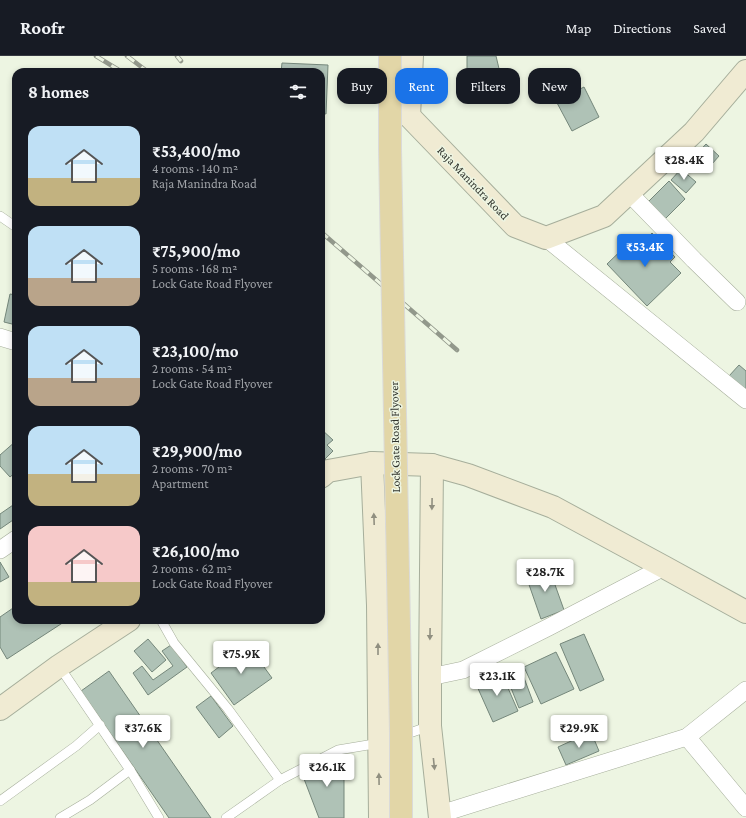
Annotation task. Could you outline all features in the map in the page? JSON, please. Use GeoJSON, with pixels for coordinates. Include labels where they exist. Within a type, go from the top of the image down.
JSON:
{"type":"FeatureCollection","features":[{"type":"Feature","properties":{"kind":"main road","name":"Lock Gate Road Flyover"},"geometry":{"type":"LineString","coordinates":[[390,56],[390,157],[401,818]]}},
{"type":"Feature","properties":{"kind":"street"},"geometry":{"type":"LineString","coordinates":[[409,116],[412,56]]}},
{"type":"Feature","properties":{"kind":"street","name":"Raja Manindra Road"},"geometry":{"type":"LineString","coordinates":[[380,66],[409,116],[515,226],[546,238]]}},
{"type":"Feature","properties":{"kind":"street"},"geometry":{"type":"LineString","coordinates":[[546,238],[604,216],[694,132],[746,71]]}},
{"type":"Feature","properties":{"kind":"street"},"geometry":{"type":"LineString","coordinates":[[629,193],[737,302]]}},
{"type":"Feature","properties":{"kind":"street"},"geometry":{"type":"LineString","coordinates":[[546,238],[746,400]]}},
{"type":"Feature","properties":{"kind":"street"},"geometry":{"type":"LineString","coordinates":[[0,337],[12,341]]}},
{"type":"Feature","properties":{"kind":"street"},"geometry":{"type":"LineString","coordinates":[[372,463],[386,741],[380,818]]}},
{"type":"Feature","properties":{"kind":"street"},"geometry":{"type":"LineString","coordinates":[[325,474],[328,471],[372,463],[432,466],[468,475],[553,507],[664,566],[744,612]]}},
{"type":"Feature","properties":{"kind":"street"},"geometry":{"type":"LineString","coordinates":[[432,466],[430,726],[440,816],[687,737],[746,690]]}},
{"type":"Feature","properties":{"kind":"street"},"geometry":{"type":"LineString","coordinates":[[0,550],[12,542]]}},
{"type":"Feature","properties":{"kind":"street"},"geometry":{"type":"LineString","coordinates":[[430,677],[463,670],[664,566]]}},
{"type":"Feature","properties":{"kind":"street"},"geometry":{"type":"LineString","coordinates":[[0,709],[60,666],[123,624]]}},
{"type":"Feature","properties":{"kind":"street"},"geometry":{"type":"LineString","coordinates":[[687,737],[746,808]]}},
{"type":"Feature","properties":{"kind":"lane"},"geometry":{"type":"LineString","coordinates":[[0,216],[12,224]]}},
{"type":"Feature","properties":{"kind":"lane"},"geometry":{"type":"LineString","coordinates":[[163,624],[174,642],[228,710],[280,780]]}},
{"type":"Feature","properties":{"kind":"lane"},"geometry":{"type":"LineString","coordinates":[[60,666],[130,770],[159,818]]}},
{"type":"Feature","properties":{"kind":"lane"},"geometry":{"type":"LineString","coordinates":[[0,801],[76,746],[100,725]]}},
{"type":"Feature","properties":{"kind":"lane"},"geometry":{"type":"LineString","coordinates":[[226,818],[280,780],[338,750],[386,741],[430,726]]}},
{"type":"Feature","properties":{"kind":"lane"},"geometry":{"type":"LineString","coordinates":[[60,818],[90,800],[130,770]]}},
{"type":"Feature","properties":{"kind":"building"},"geometry":{"type":"Polygon","coordinates":[[[467,56],[496,56],[499,68],[467,68],[467,56]]]}},
{"type":"Feature","properties":{"kind":"building"},"geometry":{"type":"Polygon","coordinates":[[[282,63],[328,65],[326,114],[325,68],[281,68],[282,63]]]}},
{"type":"Feature","properties":{"kind":"building"},"geometry":{"type":"Polygon","coordinates":[[[584,87],[599,117],[572,131],[558,104],[581,104],[581,88],[584,87]]]}},
{"type":"Feature","properties":{"kind":"building"},"geometry":{"type":"Polygon","coordinates":[[[706,144],[719,156],[705,172],[692,159],[706,144]]]}},
{"type":"Feature","properties":{"kind":"building"},"geometry":{"type":"Polygon","coordinates":[[[681,169],[696,182],[686,193],[671,180],[681,169]]]}},
{"type":"Feature","properties":{"kind":"building"},"geometry":{"type":"Polygon","coordinates":[[[669,181],[685,199],[663,221],[646,204],[669,181]]]}},
{"type":"Feature","properties":{"kind":"building"},"geometry":{"type":"Polygon","coordinates":[[[652,233],[675,257],[670,262],[681,273],[647,306],[607,264],[633,239],[640,245],[652,233]]]}},
{"type":"Feature","properties":{"kind":"building"},"geometry":{"type":"Polygon","coordinates":[[[10,294],[12,294],[12,324],[4,322],[10,294]]]}},
{"type":"Feature","properties":{"kind":"building"},"geometry":{"type":"Polygon","coordinates":[[[739,365],[746,371],[746,392],[729,376],[739,365]]]}},
{"type":"Feature","properties":{"kind":"building"},"geometry":{"type":"Polygon","coordinates":[[[325,433],[333,440],[327,445],[333,451],[325,459],[325,433]]]}},
{"type":"Feature","properties":{"kind":"building"},"geometry":{"type":"Polygon","coordinates":[[[12,444],[12,475],[10,477],[0,466],[0,455],[12,444]]]}},
{"type":"Feature","properties":{"kind":"building"},"geometry":{"type":"Polygon","coordinates":[[[12,506],[12,521],[0,529],[0,514],[12,506]]]}},
{"type":"Feature","properties":{"kind":"building"},"geometry":{"type":"Polygon","coordinates":[[[0,562],[9,577],[0,582],[0,562]]]}},
{"type":"Feature","properties":{"kind":"building"},"geometry":{"type":"Polygon","coordinates":[[[549,568],[564,610],[541,619],[526,576],[549,568]]]}},
{"type":"Feature","properties":{"kind":"building"},"geometry":{"type":"Polygon","coordinates":[[[12,609],[12,624],[61,624],[7,659],[0,647],[0,617],[12,609]]]}},
{"type":"Feature","properties":{"kind":"building"},"geometry":{"type":"Polygon","coordinates":[[[584,634],[604,680],[580,691],[560,644],[584,634]]]}},
{"type":"Feature","properties":{"kind":"building"},"geometry":{"type":"Polygon","coordinates":[[[148,639],[166,660],[152,672],[134,651],[148,639]]]}},
{"type":"Feature","properties":{"kind":"building"},"geometry":{"type":"Polygon","coordinates":[[[171,645],[187,667],[148,695],[133,673],[142,666],[153,680],[173,666],[162,651],[171,645]]]}},
{"type":"Feature","properties":{"kind":"building"},"geometry":{"type":"Polygon","coordinates":[[[248,645],[272,678],[234,705],[211,673],[248,645]]]}},
{"type":"Feature","properties":{"kind":"building"},"geometry":{"type":"Polygon","coordinates":[[[556,652],[574,689],[541,704],[524,667],[556,652]]]}},
{"type":"Feature","properties":{"kind":"building"},"geometry":{"type":"Polygon","coordinates":[[[520,667],[533,702],[519,708],[505,673],[520,667]]]}},
{"type":"Feature","properties":{"kind":"building"},"geometry":{"type":"Polygon","coordinates":[[[109,671],[211,818],[169,818],[81,691],[109,671]]]}},
{"type":"Feature","properties":{"kind":"building"},"geometry":{"type":"Polygon","coordinates":[[[501,672],[518,711],[493,722],[476,684],[501,672]]]}},
{"type":"Feature","properties":{"kind":"building"},"geometry":{"type":"Polygon","coordinates":[[[211,696],[233,726],[219,738],[196,707],[211,696]]]}},
{"type":"Feature","properties":{"kind":"building"},"geometry":{"type":"Polygon","coordinates":[[[591,732],[599,751],[566,765],[558,747],[591,732]]]}},
{"type":"Feature","properties":{"kind":"building"},"geometry":{"type":"Polygon","coordinates":[[[344,755],[344,818],[319,818],[301,771],[344,755]]]}},
{"type":"Feature","properties":{"kind":"railway"},"geometry":{"type":"LineString","coordinates":[[96,56],[116,68]]}},
{"type":"Feature","properties":{"kind":"railway"},"geometry":{"type":"LineString","coordinates":[[127,56],[143,68]]}},
{"type":"Feature","properties":{"kind":"railway"},"geometry":{"type":"LineString","coordinates":[[177,56],[181,61]]}},
{"type":"Feature","properties":{"kind":"railway"},"geometry":{"type":"LineString","coordinates":[[325,235],[457,350]]}}]}
